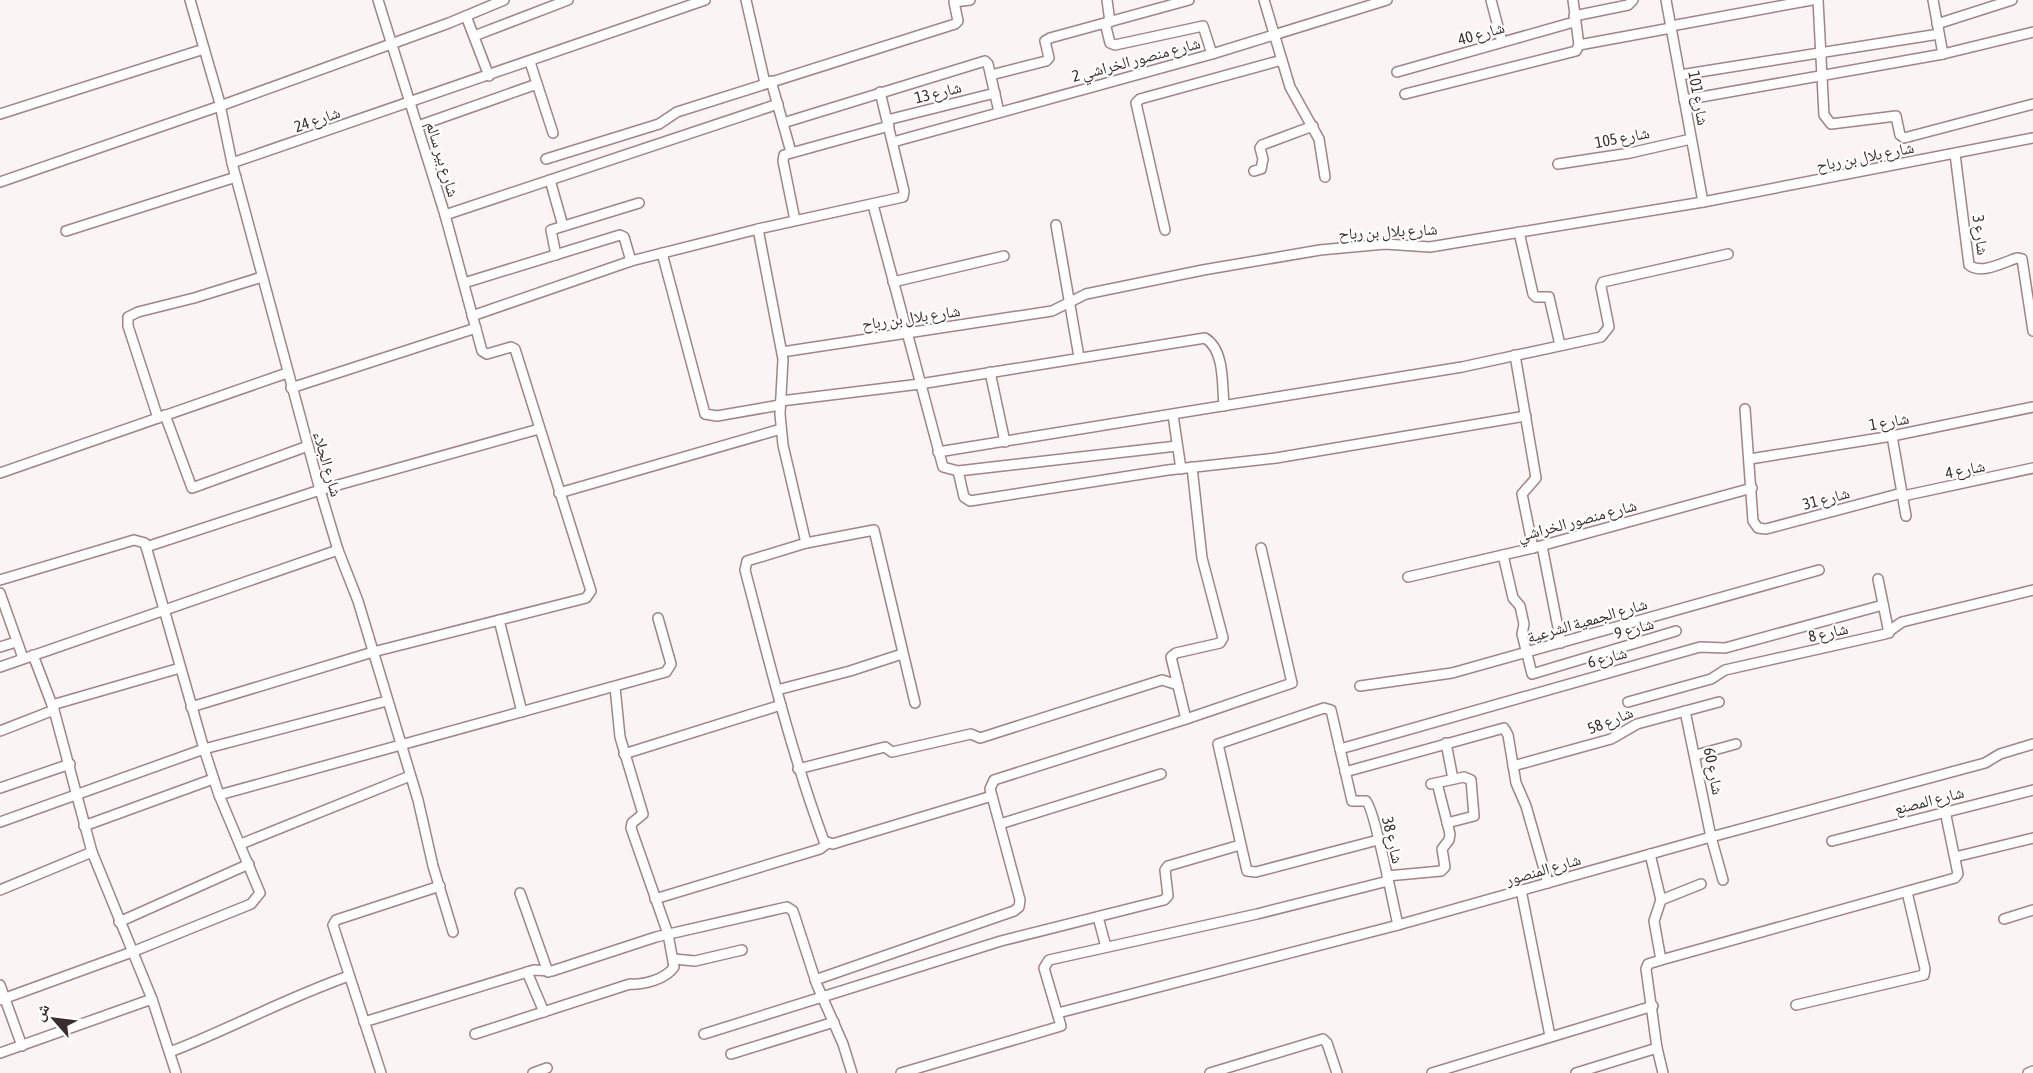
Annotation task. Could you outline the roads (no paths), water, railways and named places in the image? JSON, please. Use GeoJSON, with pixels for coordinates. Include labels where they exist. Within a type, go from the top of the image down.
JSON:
{"type":"FeatureCollection","features":[{"type":"Feature","properties":{"kind":"street","name":"شارع الجلاء"},"geometry":{"type":"LineString","coordinates":[[190,0],[220,106],[232,163],[291,388],[338,550],[358,601],[453,932]]}},
{"type":"Feature","properties":{"kind":"street","name":"شارع بير سالم"},"geometry":{"type":"LineString","coordinates":[[378,0],[445,215],[472,316],[485,354],[514,347],[539,429]]}},
{"type":"Feature","properties":{"kind":"street"},"geometry":{"type":"LineString","coordinates":[[0,182],[220,106],[504,0]]}},
{"type":"Feature","properties":{"kind":"street"},"geometry":{"type":"LineString","coordinates":[[474,36],[568,0]]}},
{"type":"Feature","properties":{"kind":"street","name":"شارع 24"},"geometry":{"type":"LineString","coordinates":[[232,163],[705,0]]}},
{"type":"Feature","properties":{"kind":"street"},"geometry":{"type":"LineString","coordinates":[[746,0],[768,82],[778,104],[791,152],[784,155],[783,161],[795,220]]}},
{"type":"Feature","properties":{"kind":"street"},"geometry":{"type":"LineString","coordinates":[[546,159],[659,124],[673,113],[956,24],[954,2],[970,0]]}},
{"type":"Feature","properties":{"kind":"street"},"geometry":{"type":"LineString","coordinates":[[1107,0],[1110,43],[1114,45],[1203,26],[1212,54]]}},
{"type":"Feature","properties":{"kind":"street"},"geometry":{"type":"LineString","coordinates":[[991,75],[1047,61],[1049,57],[1047,39],[1189,0]]}},
{"type":"Feature","properties":{"kind":"street"},"geometry":{"type":"LineString","coordinates":[[1264,0],[1290,87],[1313,126],[1321,147],[1325,177]]}},
{"type":"Feature","properties":{"kind":"street","name":"شارع منصور الخراشي 2"},"geometry":{"type":"LineString","coordinates":[[893,142],[1212,54],[1360,4],[1386,0]]}},
{"type":"Feature","properties":{"kind":"street"},"geometry":{"type":"LineString","coordinates":[[1491,0],[1502,42]]}},
{"type":"Feature","properties":{"kind":"street"},"geometry":{"type":"LineString","coordinates":[[1405,94],[1576,51],[1579,45],[1573,0]]}},
{"type":"Feature","properties":{"kind":"street","name":"شارع 40"},"geometry":{"type":"LineString","coordinates":[[1397,72],[1574,19],[1628,6],[1633,0]]}},
{"type":"Feature","properties":{"kind":"street","name":"شارع 101"},"geometry":{"type":"LineString","coordinates":[[1666,0],[1703,202]]}},
{"type":"Feature","properties":{"kind":"street"},"geometry":{"type":"LineString","coordinates":[[1579,45],[1812,0]]}},
{"type":"Feature","properties":{"kind":"street"},"geometry":{"type":"LineString","coordinates":[[1818,0],[1824,115],[1831,124],[1896,116],[1900,135],[1904,138],[2033,104]]}},
{"type":"Feature","properties":{"kind":"street"},"geometry":{"type":"LineString","coordinates":[[1933,0],[1943,54]]}},
{"type":"Feature","properties":{"kind":"street"},"geometry":{"type":"LineString","coordinates":[[1680,75],[1820,53],[1938,29],[2012,0]]}},
{"type":"Feature","properties":{"kind":"street"},"geometry":{"type":"LineString","coordinates":[[466,16],[489,76]]}},
{"type":"Feature","properties":{"kind":"street"},"geometry":{"type":"LineString","coordinates":[[1684,99],[1943,54],[2033,32]]}},
{"type":"Feature","properties":{"kind":"street"},"geometry":{"type":"LineString","coordinates":[[0,114],[204,49]]}},
{"type":"Feature","properties":{"kind":"street"},"geometry":{"type":"LineString","coordinates":[[1165,230],[1136,103],[1140,99],[1282,60]]}},
{"type":"Feature","properties":{"kind":"street"},"geometry":{"type":"LineString","coordinates":[[783,123],[983,61],[988,62],[999,112]]}},
{"type":"Feature","properties":{"kind":"street"},"geometry":{"type":"LineString","coordinates":[[530,62],[553,133]]}},
{"type":"Feature","properties":{"kind":"street"},"geometry":{"type":"LineString","coordinates":[[418,126],[537,84]]}},
{"type":"Feature","properties":{"kind":"street"},"geometry":{"type":"LineString","coordinates":[[472,316],[631,261],[795,220],[898,200],[904,195],[880,92]]}},
{"type":"Feature","properties":{"kind":"street","name":"شارع 13"},"geometry":{"type":"LineString","coordinates":[[791,152],[995,93]]}},
{"type":"Feature","properties":{"kind":"street"},"geometry":{"type":"LineString","coordinates":[[445,215],[778,104]]}},
{"type":"Feature","properties":{"kind":"street"},"geometry":{"type":"LineString","coordinates":[[1254,171],[1261,170],[1263,165],[1260,148],[1262,144],[1313,126]]}},
{"type":"Feature","properties":{"kind":"street","name":"شارع بلال بن رباح"},"geometry":{"type":"LineString","coordinates":[[782,352],[1052,311],[1086,294],[1320,250],[1385,244],[1430,247],[1703,202],[2033,138]]}},
{"type":"Feature","properties":{"kind":"street","name":"شارع 105"},"geometry":{"type":"LineString","coordinates":[[1558,164],[1630,153],[1691,139]]}},
{"type":"Feature","properties":{"kind":"street","name":"شارع 3"},"geometry":{"type":"LineString","coordinates":[[1955,154],[1969,265],[1973,268],[1984,268],[2017,258],[2022,259],[2033,331]]}},
{"type":"Feature","properties":{"kind":"street"},"geometry":{"type":"LineString","coordinates":[[66,231],[236,177]]}},
{"type":"Feature","properties":{"kind":"street"},"geometry":{"type":"LineString","coordinates":[[550,180],[563,226]]}},
{"type":"Feature","properties":{"kind":"street"},"geometry":{"type":"LineString","coordinates":[[556,255],[550,232],[639,203]]}},
{"type":"Feature","properties":{"kind":"street"},"geometry":{"type":"LineString","coordinates":[[873,205],[943,467],[958,471],[1178,446]]}},
{"type":"Feature","properties":{"kind":"street"},"geometry":{"type":"LineString","coordinates":[[1056,225],[1079,357]]}},
{"type":"Feature","properties":{"kind":"street"},"geometry":{"type":"LineString","coordinates":[[758,229],[782,352],[784,372],[781,429],[806,543]]}},
{"type":"Feature","properties":{"kind":"street"},"geometry":{"type":"LineString","coordinates":[[1519,232],[1533,294],[1536,297],[1549,297],[1560,345]]}},
{"type":"Feature","properties":{"kind":"street"},"geometry":{"type":"LineString","coordinates":[[464,283],[620,235],[624,237],[631,261]]}},
{"type":"Feature","properties":{"kind":"street"},"geometry":{"type":"LineString","coordinates":[[662,253],[705,414],[717,416],[781,403],[920,384],[1205,338],[1212,342],[1218,355],[1224,406]]}},
{"type":"Feature","properties":{"kind":"street"},"geometry":{"type":"LineString","coordinates":[[938,452],[1462,367],[1601,337],[1608,332],[1601,287],[1603,282],[1728,254]]}},
{"type":"Feature","properties":{"kind":"street"},"geometry":{"type":"LineString","coordinates":[[893,282],[1004,256]]}},
{"type":"Feature","properties":{"kind":"street"},"geometry":{"type":"LineString","coordinates":[[262,277],[138,312],[128,317],[128,326],[161,417],[188,484],[192,488],[308,447]]}},
{"type":"Feature","properties":{"kind":"street"},"geometry":{"type":"LineString","coordinates":[[291,388],[476,328]]}},
{"type":"Feature","properties":{"kind":"street"},"geometry":{"type":"LineString","coordinates":[[1515,355],[1536,478],[1534,483],[1523,491],[1523,497],[1561,644]]}},
{"type":"Feature","properties":{"kind":"street"},"geometry":{"type":"LineString","coordinates":[[990,372],[1005,441]]}},
{"type":"Feature","properties":{"kind":"street"},"geometry":{"type":"LineString","coordinates":[[0,473],[287,373]]}},
{"type":"Feature","properties":{"kind":"street","name":"شارع 1"},"geometry":{"type":"LineString","coordinates":[[1750,459],[1892,436],[2033,407]]}},
{"type":"Feature","properties":{"kind":"street"},"geometry":{"type":"LineString","coordinates":[[1745,409],[1752,488]]}},
{"type":"Feature","properties":{"kind":"street"},"geometry":{"type":"LineString","coordinates":[[1173,414],[1181,469]]}},
{"type":"Feature","properties":{"kind":"street"},"geometry":{"type":"LineString","coordinates":[[958,471],[964,497],[970,501],[1192,467],[1368,444],[1526,416]]}},
{"type":"Feature","properties":{"kind":"street"},"geometry":{"type":"LineString","coordinates":[[146,547],[320,490],[539,429],[590,581],[590,595],[499,621],[373,652],[191,707]]}},
{"type":"Feature","properties":{"kind":"street"},"geometry":{"type":"LineString","coordinates":[[559,493],[781,429]]}},
{"type":"Feature","properties":{"kind":"street"},"geometry":{"type":"LineString","coordinates":[[1892,436],[1906,516]]}},
{"type":"Feature","properties":{"kind":"street"},"geometry":{"type":"LineString","coordinates":[[1186,720],[1171,660],[1173,655],[1220,643],[1223,638],[1202,558],[1192,467]]}},
{"type":"Feature","properties":{"kind":"street","name":"شارع 4"},"geometry":{"type":"LineString","coordinates":[[1903,495],[2033,468]]}},
{"type":"Feature","properties":{"kind":"street","name":"شارع منصور الخراشي"},"geometry":{"type":"LineString","coordinates":[[1408,577],[1537,547],[1752,488]]}},
{"type":"Feature","properties":{"kind":"street","name":"شارع 31"},"geometry":{"type":"LineString","coordinates":[[1752,488],[1754,521],[1758,528],[1766,529],[1903,495]]}},
{"type":"Feature","properties":{"kind":"street"},"geometry":{"type":"LineString","coordinates":[[828,843],[824,841],[798,769],[744,565],[752,560],[806,543],[874,531],[915,703]]}},
{"type":"Feature","properties":{"kind":"street"},"geometry":{"type":"LineString","coordinates":[[0,580],[134,540],[141,540],[146,547],[213,779],[242,844],[260,893],[255,901],[132,952],[2,999]]}},
{"type":"Feature","properties":{"kind":"street"},"geometry":{"type":"LineString","coordinates":[[815,980],[1017,909],[1020,900],[990,789],[994,780],[1186,720],[1292,683],[1261,548]]}},
{"type":"Feature","properties":{"kind":"street"},"geometry":{"type":"LineString","coordinates":[[0,667],[338,550]]}},
{"type":"Feature","properties":{"kind":"street"},"geometry":{"type":"LineString","coordinates":[[1503,555],[1514,598],[1520,606],[1527,654]]}},
{"type":"Feature","properties":{"kind":"street","name":"شارع الجمعية الشرعية"},"geometry":{"type":"LineString","coordinates":[[1360,686],[1452,673],[1527,654],[1820,570]]}},
{"type":"Feature","properties":{"kind":"street"},"geometry":{"type":"LineString","coordinates":[[1878,579],[1889,633]]}},
{"type":"Feature","properties":{"kind":"street","name":"شارع 8"},"geometry":{"type":"LineString","coordinates":[[1628,702],[1711,679],[1725,670],[1889,633],[1902,622],[2033,590]]}},
{"type":"Feature","properties":{"kind":"street"},"geometry":{"type":"LineString","coordinates":[[0,593],[23,658]]}},
{"type":"Feature","properties":{"kind":"street","name":"شارع 6"},"geometry":{"type":"LineString","coordinates":[[1340,748],[1705,646],[1725,648],[1883,605]]}},
{"type":"Feature","properties":{"kind":"street"},"geometry":{"type":"LineString","coordinates":[[219,795],[662,673],[671,667],[658,618]]}},
{"type":"Feature","properties":{"kind":"street"},"geometry":{"type":"LineString","coordinates":[[499,621],[522,712]]}},
{"type":"Feature","properties":{"kind":"street","name":"شارع 9"},"geometry":{"type":"LineString","coordinates":[[1527,654],[1532,673],[1676,631]]}},
{"type":"Feature","properties":{"kind":"street"},"geometry":{"type":"LineString","coordinates":[[0,647],[16,642]]}},
{"type":"Feature","properties":{"kind":"street"},"geometry":{"type":"LineString","coordinates":[[777,690],[850,671],[902,654]]}},
{"type":"Feature","properties":{"kind":"street"},"geometry":{"type":"LineString","coordinates":[[33,655],[53,707],[92,852],[152,999],[176,1073]]}},
{"type":"Feature","properties":{"kind":"street"},"geometry":{"type":"LineString","coordinates":[[1590,657],[1595,675]]}},
{"type":"Feature","properties":{"kind":"street"},"geometry":{"type":"LineString","coordinates":[[0,730],[53,707],[180,668]]}},
{"type":"Feature","properties":{"kind":"street"},"geometry":{"type":"LineString","coordinates":[[798,769],[885,747],[892,752],[971,734],[980,738],[1162,680],[1178,686]]}},
{"type":"Feature","properties":{"kind":"street"},"geometry":{"type":"LineString","coordinates":[[475,1034],[630,984],[640,985],[670,973],[674,967],[668,934],[631,828],[632,823],[643,814],[624,754],[615,687]]}},
{"type":"Feature","properties":{"kind":"street"},"geometry":{"type":"LineString","coordinates":[[0,822],[204,749],[387,701]]}},
{"type":"Feature","properties":{"kind":"street","name":"شارع 58"},"geometry":{"type":"LineString","coordinates":[[1513,766],[1611,739],[1637,724],[1719,702]]}},
{"type":"Feature","properties":{"kind":"street"},"geometry":{"type":"LineString","coordinates":[[624,754],[781,705]]}},
{"type":"Feature","properties":{"kind":"street","name":"شارع 38"},"geometry":{"type":"LineString","coordinates":[[1240,845],[1218,744],[1329,708],[1352,801],[1370,804],[1398,925]]}},
{"type":"Feature","properties":{"kind":"street","name":"شارع 60"},"geometry":{"type":"LineString","coordinates":[[1685,711],[1696,755],[1711,837],[1723,880]]}},
{"type":"Feature","properties":{"kind":"street"},"geometry":{"type":"LineString","coordinates":[[1345,772],[1504,729],[1508,735],[1516,783],[1526,806],[1548,883]]}},
{"type":"Feature","properties":{"kind":"street"},"geometry":{"type":"LineString","coordinates":[[1446,743],[1453,779]]}},
{"type":"Feature","properties":{"kind":"street"},"geometry":{"type":"LineString","coordinates":[[1696,755],[1737,744]]}},
{"type":"Feature","properties":{"kind":"street","name":"شارع المنصور"},"geometry":{"type":"LineString","coordinates":[[1058,1013],[1398,925],[1711,837],[1985,764],[2004,752],[2033,744]]}},
{"type":"Feature","properties":{"kind":"street"},"geometry":{"type":"LineString","coordinates":[[0,788],[70,764]]}},
{"type":"Feature","properties":{"kind":"street"},"geometry":{"type":"LineString","coordinates":[[1000,824],[1161,774]]}},
{"type":"Feature","properties":{"kind":"street"},"geometry":{"type":"LineString","coordinates":[[242,844],[410,776]]}},
{"type":"Feature","properties":{"kind":"street"},"geometry":{"type":"LineString","coordinates":[[901,1073],[1061,1026],[1045,963],[1106,947],[1257,914],[1387,879],[1444,870],[1446,863],[1442,849],[1450,837],[1434,784],[1464,777],[1471,780],[1475,814],[1472,818],[1447,823]]}},
{"type":"Feature","properties":{"kind":"street"},"geometry":{"type":"LineString","coordinates":[[84,826],[213,779]]}},
{"type":"Feature","properties":{"kind":"street","name":"شارع المصنع"},"geometry":{"type":"LineString","coordinates":[[1832,841],[2033,790]]}},
{"type":"Feature","properties":{"kind":"street"},"geometry":{"type":"LineString","coordinates":[[655,899],[820,849],[828,843],[839,842],[992,796]]}},
{"type":"Feature","properties":{"kind":"street"},"geometry":{"type":"LineString","coordinates":[[1664,1073],[1657,1048],[1646,966],[1955,878],[1958,874],[1945,811]]}},
{"type":"Feature","properties":{"kind":"street"},"geometry":{"type":"LineString","coordinates":[[1954,857],[2033,838]]}},
{"type":"Feature","properties":{"kind":"street"},"geometry":{"type":"LineString","coordinates":[[704,1034],[823,999],[990,945],[1164,900],[1168,894],[1166,868],[1240,845],[1246,869],[1252,872],[1378,840]]}},
{"type":"Feature","properties":{"kind":"street"},"geometry":{"type":"LineString","coordinates":[[0,890],[92,852]]}},
{"type":"Feature","properties":{"kind":"street"},"geometry":{"type":"LineString","coordinates":[[1650,854],[1661,900],[1654,921],[1661,960]]}},
{"type":"Feature","properties":{"kind":"street"},"geometry":{"type":"LineString","coordinates":[[119,922],[249,864]]}},
{"type":"Feature","properties":{"kind":"street"},"geometry":{"type":"LineString","coordinates":[[1661,900],[1701,884]]}},
{"type":"Feature","properties":{"kind":"street"},"geometry":{"type":"LineString","coordinates":[[381,1073],[334,928],[336,920],[440,886]]}},
{"type":"Feature","properties":{"kind":"street"},"geometry":{"type":"LineString","coordinates":[[1521,890],[1550,1036]]}},
{"type":"Feature","properties":{"kind":"street"},"geometry":{"type":"LineString","coordinates":[[1796,1005],[1924,975],[1925,969],[1907,892]]}},
{"type":"Feature","properties":{"kind":"street"},"geometry":{"type":"LineString","coordinates":[[520,893],[548,972]]}},
{"type":"Feature","properties":{"kind":"street"},"geometry":{"type":"LineString","coordinates":[[364,1022],[528,972],[548,972],[668,934],[787,907],[793,911],[815,980],[834,1022],[852,1073]]}},
{"type":"Feature","properties":{"kind":"street"},"geometry":{"type":"LineString","coordinates":[[2004,919],[2033,910]]}},
{"type":"Feature","properties":{"kind":"street"},"geometry":{"type":"LineString","coordinates":[[1098,917],[1106,947]]}},
{"type":"Feature","properties":{"kind":"street"},"geometry":{"type":"LineString","coordinates":[[674,959],[695,961],[742,950]]}},
{"type":"Feature","properties":{"kind":"street"},"geometry":{"type":"LineString","coordinates":[[528,972],[544,1012]]}},
{"type":"Feature","properties":{"kind":"street"},"geometry":{"type":"LineString","coordinates":[[170,1053],[224,1031],[309,991],[349,976]]}},
{"type":"Feature","properties":{"kind":"street"},"geometry":{"type":"LineString","coordinates":[[0,985],[2,999],[21,1046]]}},
{"type":"Feature","properties":{"kind":"street"},"geometry":{"type":"LineString","coordinates":[[0,1053],[152,999]]}},
{"type":"Feature","properties":{"kind":"street"},"geometry":{"type":"LineString","coordinates":[[1432,1073],[1653,1006]]}},
{"type":"Feature","properties":{"kind":"street"},"geometry":{"type":"LineString","coordinates":[[731,1054],[834,1022]]}},
{"type":"Feature","properties":{"kind":"street"},"geometry":{"type":"LineString","coordinates":[[1210,1073],[1323,1039],[1327,1043],[1337,1073]]}},
{"type":"Feature","properties":{"kind":"street"},"geometry":{"type":"LineString","coordinates":[[1576,1073],[1657,1048]]}},
{"type":"Feature","properties":{"kind":"street"},"geometry":{"type":"LineString","coordinates":[[533,1073],[547,1068]]}},
{"type":"Feature","properties":{"kind":"street"},"geometry":{"type":"LineString","coordinates":[[2028,1073],[2033,1071]]}}]}
